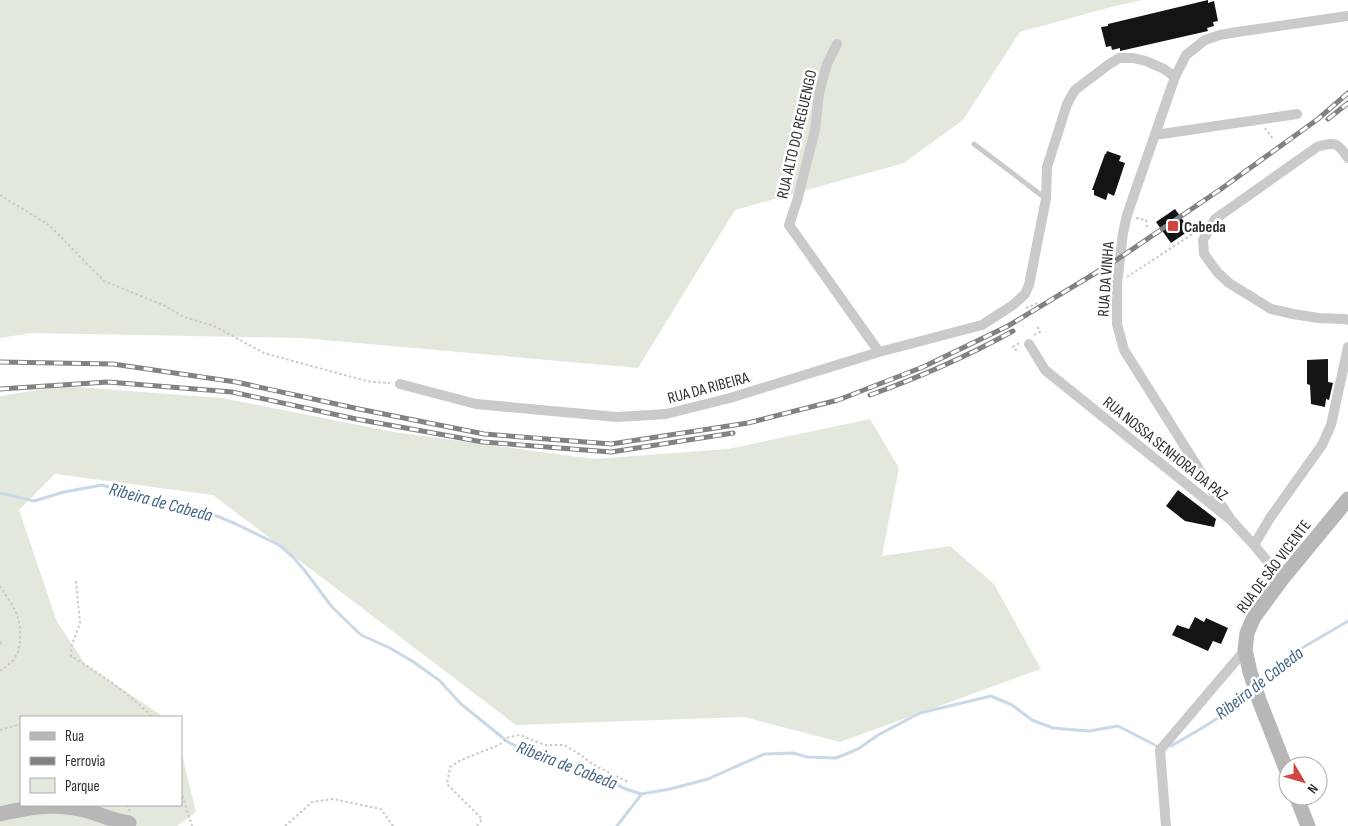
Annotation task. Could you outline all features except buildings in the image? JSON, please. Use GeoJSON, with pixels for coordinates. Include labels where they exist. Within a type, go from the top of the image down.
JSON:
{"type":"FeatureCollection","features":[{"type":"Feature","properties":{"kind":"main road","name":"RUA DE SÃO VICENTE"},"geometry":{"type":"LineString","coordinates":[[1244,650],[1247,634],[1254,616],[1348,499]]}},
{"type":"Feature","properties":{"kind":"main road"},"geometry":{"type":"LineString","coordinates":[[1244,650],[1259,700],[1281,756]]}},
{"type":"Feature","properties":{"kind":"main road"},"geometry":{"type":"LineString","coordinates":[[0,808],[20,800]]}},
{"type":"Feature","properties":{"kind":"main road"},"geometry":{"type":"LineString","coordinates":[[102,806],[122,814],[131,825]]}},
{"type":"Feature","properties":{"kind":"main road"},"geometry":{"type":"LineString","coordinates":[[1300,806],[1308,826]]}},
{"type":"Feature","properties":{"kind":"main road"},"geometry":{"type":"LineString","coordinates":[[0,814],[28,807],[73,808],[131,825]]}},
{"type":"Feature","properties":{"kind":"street"},"geometry":{"type":"LineString","coordinates":[[1046,199],[1047,167],[1067,104],[1075,90],[1119,58],[1134,58],[1146,61],[1175,77],[1186,55],[1205,40],[1237,32],[1348,16]]}},
{"type":"Feature","properties":{"kind":"street","name":"RUA ALTO DO REGUENGO"},"geometry":{"type":"LineString","coordinates":[[837,44],[827,64],[819,93],[815,130],[789,225],[879,352]]}},
{"type":"Feature","properties":{"kind":"street","name":"RUA DA VINHA"},"geometry":{"type":"LineString","coordinates":[[1175,77],[1123,234],[1117,284],[1117,324],[1124,350],[1231,520]]}},
{"type":"Feature","properties":{"kind":"street"},"geometry":{"type":"LineString","coordinates":[[1155,135],[1297,114]]}},
{"type":"Feature","properties":{"kind":"street"},"geometry":{"type":"LineString","coordinates":[[1348,158],[1340,146],[1334,144],[1317,146],[1215,219],[1203,240],[1204,254],[1218,274],[1271,309],[1318,318],[1348,320]]}},
{"type":"Feature","properties":{"kind":"street","name":"RUA DA RIBEIRA"},"geometry":{"type":"LineString","coordinates":[[400,384],[476,404],[617,417],[666,414],[730,398],[879,352],[982,324],[1013,305],[1025,294],[1029,285],[1046,199]]}},
{"type":"Feature","properties":{"kind":"street","name":"RUA NOSSA SENHORA DA PAZ"},"geometry":{"type":"LineString","coordinates":[[1029,344],[1045,370],[1231,520],[1282,579]]}},
{"type":"Feature","properties":{"kind":"street"},"geometry":{"type":"LineString","coordinates":[[1254,545],[1270,518],[1322,445],[1331,425],[1348,347]]}},
{"type":"Feature","properties":{"kind":"street"},"geometry":{"type":"LineString","coordinates":[[1166,826],[1160,750],[1244,650]]}},
{"type":"Feature","properties":{"kind":"lane"},"geometry":{"type":"LineString","coordinates":[[974,144],[1046,199]]}},
{"type":"Feature","properties":{"kind":"path"},"geometry":{"type":"LineString","coordinates":[[0,194],[49,226],[104,281],[164,305],[184,317],[214,326],[264,353],[344,376],[372,382],[400,384]]}},
{"type":"Feature","properties":{"kind":"path"},"geometry":{"type":"LineString","coordinates":[[1128,215],[1146,220],[1147,228]]}},
{"type":"Feature","properties":{"kind":"path"},"geometry":{"type":"LineString","coordinates":[[1117,284],[1194,233]]}},
{"type":"Feature","properties":{"kind":"path"},"geometry":{"type":"LineString","coordinates":[[76,581],[80,623],[71,648],[71,656],[112,682],[151,716]]}},
{"type":"Feature","properties":{"kind":"path"},"geometry":{"type":"LineString","coordinates":[[0,586],[18,618],[20,629],[18,654],[0,671]]}},
{"type":"Feature","properties":{"kind":"path"},"geometry":{"type":"LineString","coordinates":[[0,642],[0,647]]}},
{"type":"Feature","properties":{"kind":"path"},"geometry":{"type":"LineString","coordinates":[[0,730],[20,724]]}},
{"type":"Feature","properties":{"kind":"path"},"geometry":{"type":"LineString","coordinates":[[477,826],[482,819],[447,784],[450,767],[461,760],[502,743],[509,737],[520,735],[545,745],[564,745],[592,764],[628,782]]}},
{"type":"Feature","properties":{"kind":"path"},"geometry":{"type":"LineString","coordinates":[[182,794],[192,826]]}},
{"type":"Feature","properties":{"kind":"path"},"geometry":{"type":"LineString","coordinates":[[285,826],[312,802],[333,799],[381,809],[392,824],[396,826]]}},
{"type":"Feature","properties":{"kind":"green space"},"geometry":{"type":"Polygon","coordinates":[[[0,0],[1142,0],[1020,32],[963,120],[904,163],[735,210],[638,368],[301,338],[32,333],[0,338],[0,0]]]}},
{"type":"Feature","properties":{"kind":"green space"},"geometry":{"type":"Polygon","coordinates":[[[63,386],[222,398],[394,432],[594,459],[728,449],[870,419],[899,468],[882,556],[950,546],[994,584],[1041,669],[840,742],[744,717],[516,725],[213,495],[55,474],[19,510],[57,622],[86,665],[162,716],[20,716],[20,806],[182,806],[182,754],[196,812],[177,826],[0,826],[0,396],[63,386]]]}},
{"type":"Feature","properties":{"kind":"waterway","name":"Ribeira de Cabeda"},"geometry":{"type":"LineString","coordinates":[[0,493],[34,501],[64,492],[102,485],[162,502],[200,509],[236,524],[279,545],[305,571],[332,607],[361,635],[390,648],[439,680],[461,704],[508,742],[522,749],[595,772],[623,788],[641,794],[708,779],[764,754],[793,753],[807,757],[836,758],[858,749],[878,735],[920,713],[991,696],[1012,705],[1032,720],[1053,728],[1089,731],[1118,726],[1157,746]]}},
{"type":"Feature","properties":{"kind":"waterway","name":"Ribeira de Cabeda"},"geometry":{"type":"LineString","coordinates":[[1259,687],[1297,651],[1348,621]]}},
{"type":"Feature","properties":{"kind":"waterway","name":"Ribeira de Cabeda"},"geometry":{"type":"LineString","coordinates":[[1171,746],[1223,715],[1252,693]]}},
{"type":"Feature","properties":{"kind":"waterway"},"geometry":{"type":"LineString","coordinates":[[617,826],[641,795]]}},
{"type":"Feature","properties":{"kind":"railway"},"geometry":{"type":"LineString","coordinates":[[0,362],[113,364],[236,382],[484,434],[611,444],[748,423],[838,400],[923,367],[1008,326],[1112,263],[1221,189],[1318,119],[1348,93]]}},
{"type":"Feature","properties":{"kind":"railway"},"geometry":{"type":"LineString","coordinates":[[1328,119],[1348,103]]}},
{"type":"Feature","properties":{"kind":"railway"},"geometry":{"type":"LineString","coordinates":[[870,395],[943,366],[1013,331]]}},
{"type":"Feature","properties":{"kind":"railway"},"geometry":{"type":"LineString","coordinates":[[0,389],[108,382],[232,392],[356,419],[483,442],[611,452],[733,433]]}},
{"type":"Feature","properties":{"kind":"place","name":"Cabeda"},"geometry":{"type":"Point","coordinates":[1173,226]}}]}
